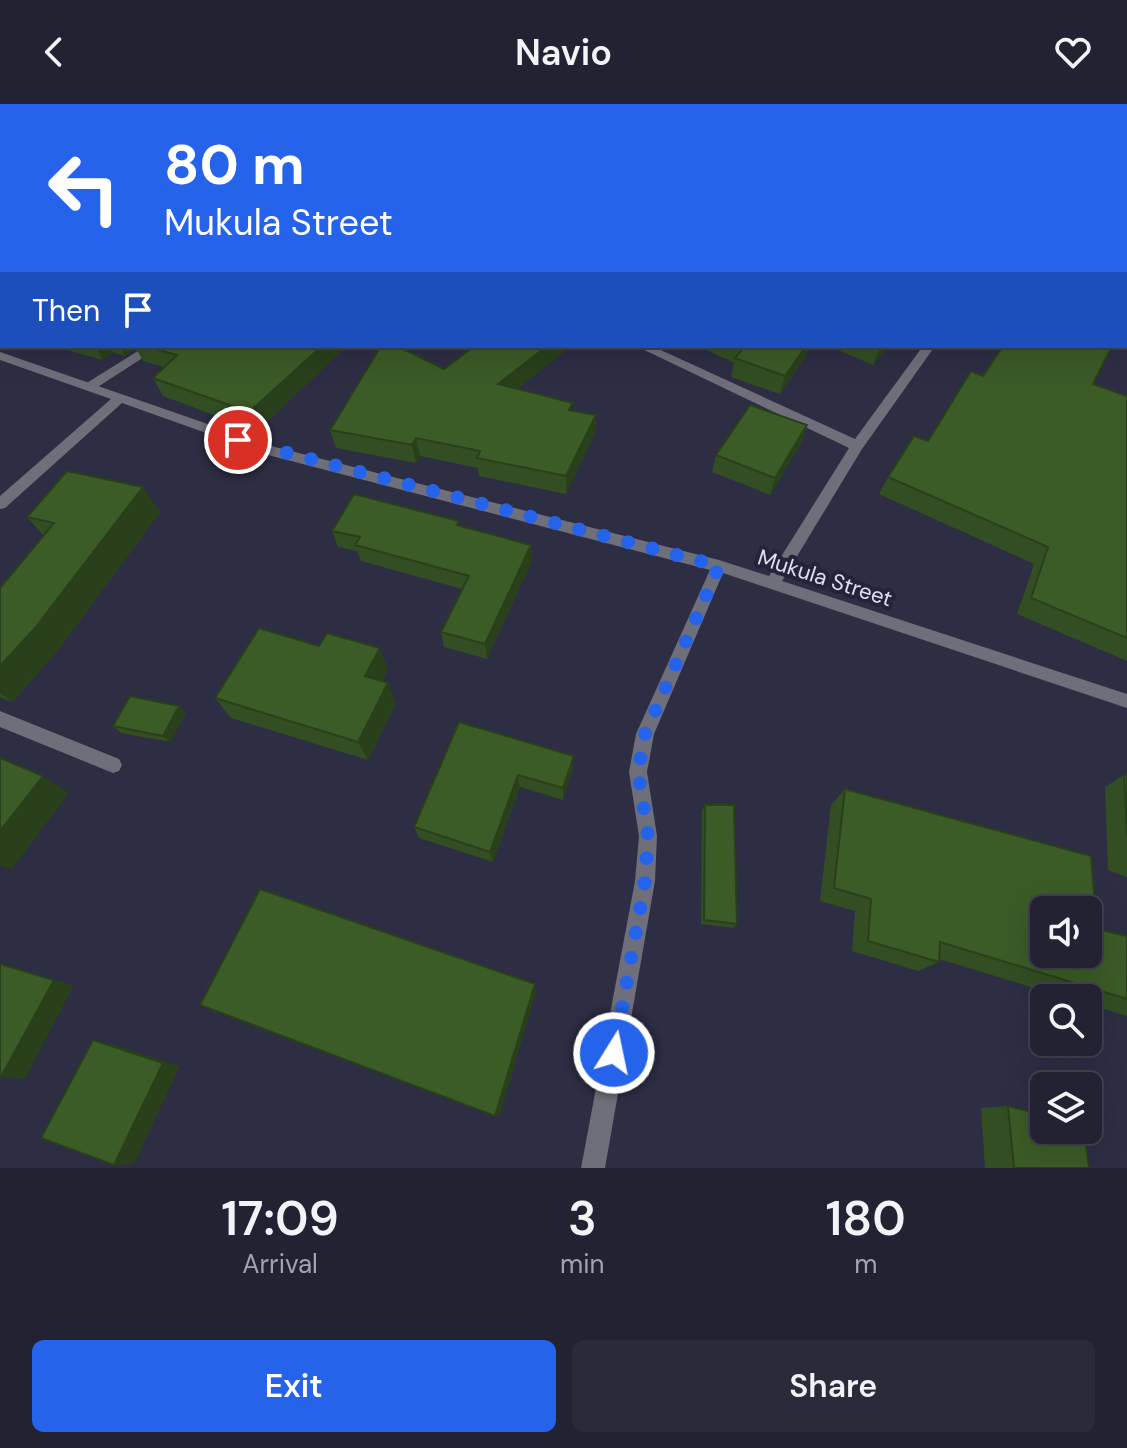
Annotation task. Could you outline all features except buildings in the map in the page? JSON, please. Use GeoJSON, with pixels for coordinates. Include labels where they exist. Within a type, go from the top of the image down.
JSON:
{"type":"FeatureCollection","features":[{"type":"Feature","properties":{"kind":"street"},"geometry":{"type":"LineString","coordinates":[[89,387],[152,348]]}},
{"type":"Feature","properties":{"kind":"street"},"geometry":{"type":"LineString","coordinates":[[646,348],[857,446]]}},
{"type":"Feature","properties":{"kind":"street"},"geometry":{"type":"LineString","coordinates":[[772,584],[857,446],[928,348]]}},
{"type":"Feature","properties":{"kind":"street","name":"Mukula Street"},"geometry":{"type":"LineString","coordinates":[[0,356],[118,400],[268,450],[719,566],[1127,701]]}},
{"type":"Feature","properties":{"kind":"street"},"geometry":{"type":"LineString","coordinates":[[0,504],[118,400]]}},
{"type":"Feature","properties":{"kind":"street"},"geometry":{"type":"LineString","coordinates":[[593,1168],[645,881],[648,836],[638,772],[645,734],[719,566]]}},
{"type":"Feature","properties":{"kind":"street"},"geometry":{"type":"LineString","coordinates":[[0,719],[113,765]]}},
{"type":"Feature","properties":{"kind":"route"},"geometry":{"type":"LineString","coordinates":[[238,440],[719,566],[645,734],[638,772],[648,836],[645,881],[614,1053]]}}]}
